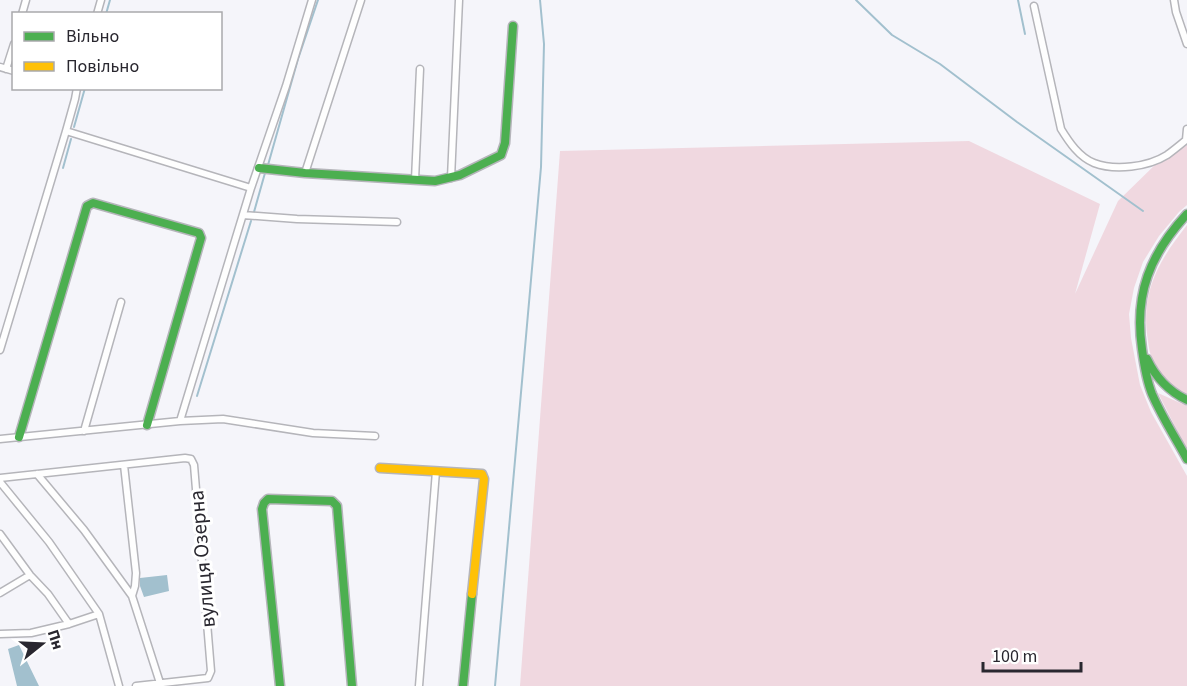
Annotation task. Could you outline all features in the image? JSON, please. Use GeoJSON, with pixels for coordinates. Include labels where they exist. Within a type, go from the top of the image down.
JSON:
{"type":"FeatureCollection","features":[{"type":"Feature","properties":{"kind":"main road"},"geometry":{"type":"LineString","coordinates":[[259,168],[435,181],[451,178],[501,155],[506,143],[513,26]]}},
{"type":"Feature","properties":{"kind":"main road"},"geometry":{"type":"LineString","coordinates":[[18,438],[87,206],[93,202],[199,233],[201,238],[147,425]]}},
{"type":"Feature","properties":{"kind":"main road"},"geometry":{"type":"LineString","coordinates":[[1187,214],[1168,235],[1149,270],[1143,288],[1139,331],[1143,362],[1149,384],[1158,406],[1187,459]]}},
{"type":"Feature","properties":{"kind":"main road"},"geometry":{"type":"LineString","coordinates":[[1141,345],[1157,378],[1168,390],[1187,400]]}},
{"type":"Feature","properties":{"kind":"main road"},"geometry":{"type":"LineString","coordinates":[[380,468],[482,474],[484,479],[463,686]]}},
{"type":"Feature","properties":{"kind":"main road"},"geometry":{"type":"LineString","coordinates":[[280,686],[262,509],[268,499],[336,502],[352,686]]}},
{"type":"Feature","properties":{"kind":"street"},"geometry":{"type":"LineString","coordinates":[[180,421],[251,188],[312,0]]}},
{"type":"Feature","properties":{"kind":"street"},"geometry":{"type":"LineString","coordinates":[[305,173],[361,0]]}},
{"type":"Feature","properties":{"kind":"street"},"geometry":{"type":"LineString","coordinates":[[451,178],[459,0]]}},
{"type":"Feature","properties":{"kind":"street"},"geometry":{"type":"LineString","coordinates":[[1174,0],[1187,44]]}},
{"type":"Feature","properties":{"kind":"street"},"geometry":{"type":"LineString","coordinates":[[1034,6],[1061,129],[1082,156],[1094,163],[1112,167],[1148,162],[1166,156],[1186,140],[1187,129]]}},
{"type":"Feature","properties":{"kind":"street"},"geometry":{"type":"LineString","coordinates":[[7,69],[12,51]]}},
{"type":"Feature","properties":{"kind":"street"},"geometry":{"type":"LineString","coordinates":[[415,180],[420,69]]}},
{"type":"Feature","properties":{"kind":"street"},"geometry":{"type":"LineString","coordinates":[[0,350],[77,90]]}},
{"type":"Feature","properties":{"kind":"street"},"geometry":{"type":"LineString","coordinates":[[66,131],[251,188]]}},
{"type":"Feature","properties":{"kind":"street"},"geometry":{"type":"LineString","coordinates":[[243,215],[397,222]]}},
{"type":"Feature","properties":{"kind":"street"},"geometry":{"type":"LineString","coordinates":[[84,431],[121,302]]}},
{"type":"Feature","properties":{"kind":"street"},"geometry":{"type":"LineString","coordinates":[[0,439],[180,421],[223,419],[313,433],[375,436]]}},
{"type":"Feature","properties":{"kind":"street","name":"вулиця Озерна"},"geometry":{"type":"LineString","coordinates":[[0,480],[37,474],[191,459],[194,465],[211,671],[208,678],[136,686]]}},
{"type":"Feature","properties":{"kind":"street"},"geometry":{"type":"LineString","coordinates":[[124,465],[136,573],[132,597]]}},
{"type":"Feature","properties":{"kind":"street"},"geometry":{"type":"LineString","coordinates":[[419,686],[436,471]]}},
{"type":"Feature","properties":{"kind":"street"},"geometry":{"type":"LineString","coordinates":[[37,474],[90,537],[132,597],[160,683]]}},
{"type":"Feature","properties":{"kind":"street"},"geometry":{"type":"LineString","coordinates":[[0,480],[49,542],[99,614],[119,686]]}},
{"type":"Feature","properties":{"kind":"street"},"geometry":{"type":"LineString","coordinates":[[0,534],[3,543],[48,594],[69,624]]}},
{"type":"Feature","properties":{"kind":"street"},"geometry":{"type":"LineString","coordinates":[[0,593],[30,575]]}},
{"type":"Feature","properties":{"kind":"street"},"geometry":{"type":"LineString","coordinates":[[0,634],[31,633],[99,614]]}},
{"type":"Feature","properties":{"kind":"shaded area"},"geometry":{"type":"Polygon","coordinates":[[[969,141],[1100,204],[1075,294],[1118,201],[1160,160],[1187,142],[1187,205],[1159,236],[1143,262],[1134,288],[1129,314],[1140,385],[1151,412],[1187,476],[1187,686],[520,686],[560,151],[969,141]]]}},
{"type":"Feature","properties":{"kind":"shaded area"},"geometry":{"type":"Polygon","coordinates":[[[1187,225],[1187,394],[1165,380],[1155,367],[1146,323],[1149,293],[1154,278],[1168,252],[1187,225]]]}},
{"type":"Feature","properties":{"kind":"shaded area"},"geometry":{"type":"Polygon","coordinates":[[[1158,393],[1187,406],[1187,450],[1158,393]]]}},
{"type":"Feature","properties":{"kind":"water"},"geometry":{"type":"Polygon","coordinates":[[[167,575],[169,591],[144,597],[140,578],[167,575]]]}},
{"type":"Feature","properties":{"kind":"water"},"geometry":{"type":"Polygon","coordinates":[[[19,645],[39,686],[17,686],[8,649],[19,645]]]}},
{"type":"Feature","properties":{"kind":"waterway"},"geometry":{"type":"LineString","coordinates":[[107,12],[110,0]]}},
{"type":"Feature","properties":{"kind":"waterway"},"geometry":{"type":"LineString","coordinates":[[268,165],[298,59],[318,0]]}},
{"type":"Feature","properties":{"kind":"waterway"},"geometry":{"type":"LineString","coordinates":[[495,686],[541,167],[544,44],[540,0]]}},
{"type":"Feature","properties":{"kind":"waterway"},"geometry":{"type":"LineString","coordinates":[[856,0],[892,35],[940,64],[1017,122],[1143,211]]}},
{"type":"Feature","properties":{"kind":"waterway"},"geometry":{"type":"LineString","coordinates":[[1018,0],[1025,34]]}},
{"type":"Feature","properties":{"kind":"waterway"},"geometry":{"type":"LineString","coordinates":[[74,127],[84,90]]}},
{"type":"Feature","properties":{"kind":"waterway"},"geometry":{"type":"LineString","coordinates":[[63,168],[71,139]]}},
{"type":"Feature","properties":{"kind":"waterway"},"geometry":{"type":"LineString","coordinates":[[254,212],[265,173]]}},
{"type":"Feature","properties":{"kind":"waterway"},"geometry":{"type":"LineString","coordinates":[[197,396],[251,221]]}},
{"type":"Feature","properties":{"kind":"traffic: fast"},"geometry":{"type":"LineString","coordinates":[[259,168],[435,181],[460,175],[501,155],[505,143],[513,26]]}},
{"type":"Feature","properties":{"kind":"traffic: fast"},"geometry":{"type":"LineString","coordinates":[[19,437],[87,206],[93,203],[199,233],[201,238],[147,425]]}},
{"type":"Feature","properties":{"kind":"traffic: fast"},"geometry":{"type":"LineString","coordinates":[[1187,214],[1163,244],[1154,260],[1140,310],[1144,366],[1150,388],[1187,459]]}},
{"type":"Feature","properties":{"kind":"traffic: fast"},"geometry":{"type":"LineString","coordinates":[[1147,359],[1163,383],[1187,400]]}},
{"type":"Feature","properties":{"kind":"traffic: fast"},"geometry":{"type":"LineString","coordinates":[[280,686],[262,509],[268,499],[332,501],[337,506],[352,686]]}},
{"type":"Feature","properties":{"kind":"traffic: fast"},"geometry":{"type":"LineString","coordinates":[[463,686],[472,594]]}},
{"type":"Feature","properties":{"kind":"traffic: slow"},"geometry":{"type":"LineString","coordinates":[[380,468],[482,474],[484,479],[472,594]]}}]}
